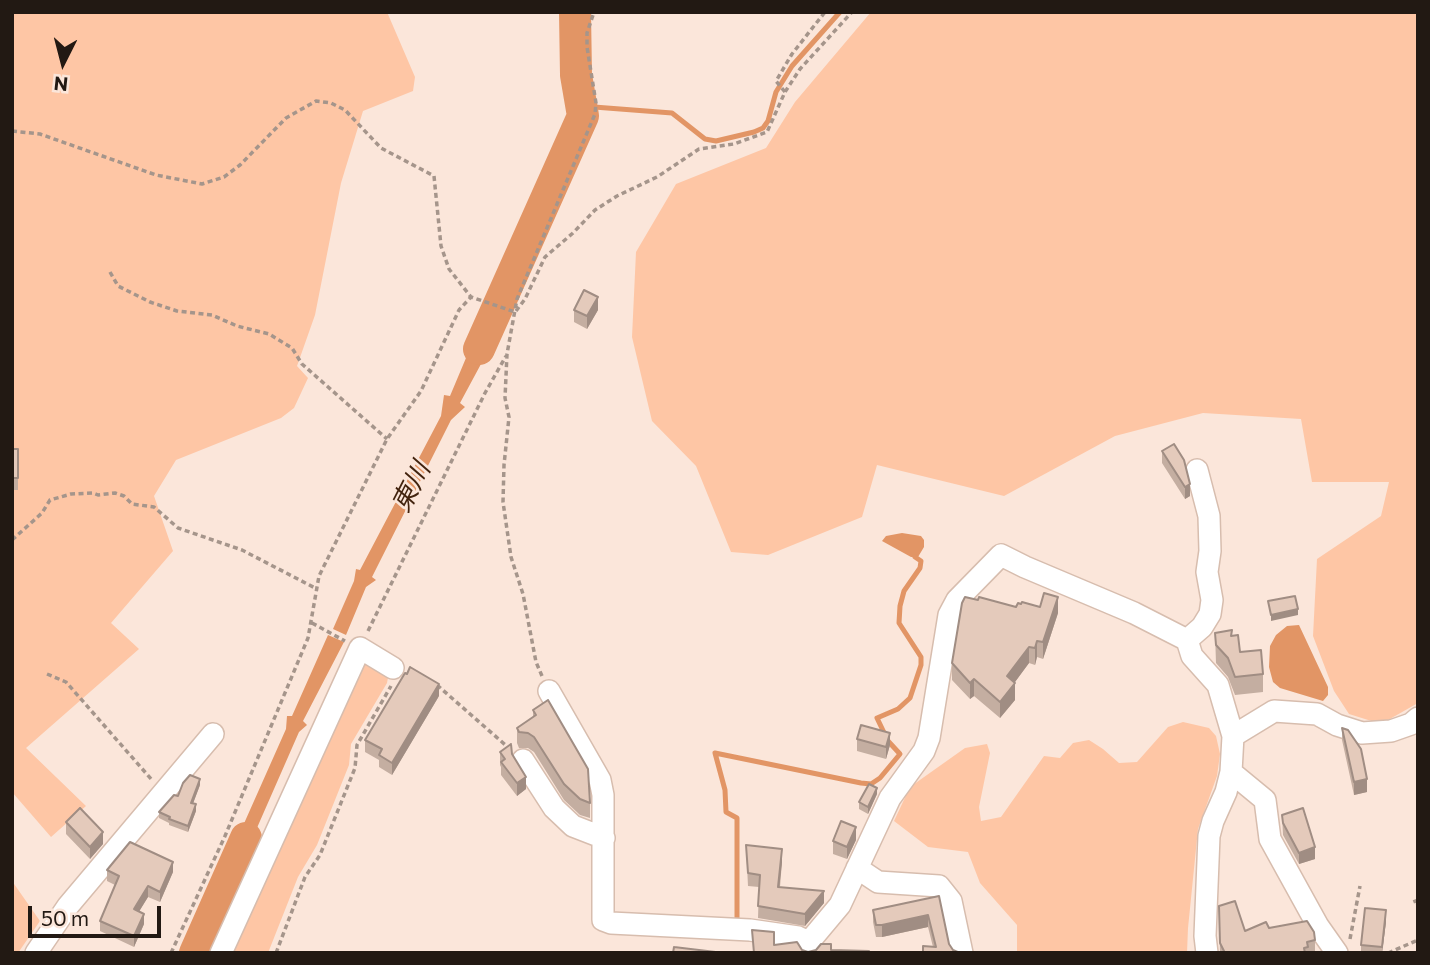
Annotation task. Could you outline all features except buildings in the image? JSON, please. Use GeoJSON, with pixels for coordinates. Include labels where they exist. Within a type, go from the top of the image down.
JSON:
{"type":"FeatureCollection","features":[{"type":"Feature","properties":{"kind":"street"},"geometry":{"type":"LineString","coordinates":[[1187,640],[1202,627],[1210,614],[1212,600],[1207,572],[1210,551],[1209,516],[1197,470]]}},
{"type":"Feature","properties":{"kind":"street"},"geometry":{"type":"LineString","coordinates":[[549,691],[600,780],[604,838],[603,920],[611,923],[750,930],[798,937],[809,948],[840,905],[890,799],[924,751],[929,738],[950,615],[957,600],[1002,555],[1024,567],[1134,613],[1187,640],[1192,656],[1218,685],[1233,736],[1231,772],[1209,836],[1205,936],[1207,953]]}},
{"type":"Feature","properties":{"kind":"street"},"geometry":{"type":"LineString","coordinates":[[221,953],[353,644],[393,667]]}},
{"type":"Feature","properties":{"kind":"street"},"geometry":{"type":"LineString","coordinates":[[1233,736],[1275,711],[1317,714],[1362,733],[1391,731],[1418,718]]}},
{"type":"Feature","properties":{"kind":"street"},"geometry":{"type":"LineString","coordinates":[[36,953],[68,906],[213,734]]}},
{"type":"Feature","properties":{"kind":"street"},"geometry":{"type":"LineString","coordinates":[[523,760],[554,808],[573,826],[604,838]]}},
{"type":"Feature","properties":{"kind":"street"},"geometry":{"type":"LineString","coordinates":[[1231,772],[1265,800],[1270,839],[1318,926],[1343,950]]}},
{"type":"Feature","properties":{"kind":"street"},"geometry":{"type":"LineString","coordinates":[[857,868],[878,882],[939,886],[951,901],[962,953]]}},
{"type":"Feature","properties":{"kind":"path"},"geometry":{"type":"LineString","coordinates":[[549,691],[536,662],[523,594],[511,557],[503,502],[509,417],[505,398],[507,354],[517,299],[595,114],[596,103],[587,47],[587,33],[594,12]]}},
{"type":"Feature","properties":{"kind":"path"},"geometry":{"type":"LineString","coordinates":[[784,90],[776,81],[792,54],[825,12]]}},
{"type":"Feature","properties":{"kind":"path"},"geometry":{"type":"LineString","coordinates":[[515,312],[525,299],[545,257],[595,210],[657,177],[699,149],[734,144],[767,132],[784,90],[852,12]]}},
{"type":"Feature","properties":{"kind":"path"},"geometry":{"type":"LineString","coordinates":[[12,131],[40,134],[156,175],[202,184],[224,177],[240,165],[286,118],[316,101],[331,103],[345,110],[381,148],[434,176],[441,246],[449,269],[471,298],[515,312]]}},
{"type":"Feature","properties":{"kind":"path"},"geometry":{"type":"LineString","coordinates":[[110,272],[118,286],[150,302],[177,312],[212,315],[237,326],[269,334],[292,348],[302,364],[387,439]]}},
{"type":"Feature","properties":{"kind":"path"},"geometry":{"type":"LineString","coordinates":[[171,953],[236,811],[309,638],[319,576],[387,439],[421,391],[459,310],[471,298]]}},
{"type":"Feature","properties":{"kind":"path"},"geometry":{"type":"LineString","coordinates":[[311,623],[353,644],[507,354]]}},
{"type":"Feature","properties":{"kind":"path"},"geometry":{"type":"LineString","coordinates":[[12,540],[42,513],[50,499],[71,494],[115,493],[124,496],[132,504],[154,507],[178,528],[242,550],[317,589]]}},
{"type":"Feature","properties":{"kind":"path"},"geometry":{"type":"LineString","coordinates":[[276,953],[305,877],[320,855],[355,768],[357,745],[393,683],[393,667]]}},
{"type":"Feature","properties":{"kind":"path"},"geometry":{"type":"LineString","coordinates":[[47,674],[66,682],[163,792]]}},
{"type":"Feature","properties":{"kind":"path"},"geometry":{"type":"LineString","coordinates":[[429,678],[523,760]]}},
{"type":"Feature","properties":{"kind":"path"},"geometry":{"type":"LineString","coordinates":[[1343,950],[1360,886]]}},
{"type":"Feature","properties":{"kind":"path"},"geometry":{"type":"LineString","coordinates":[[1388,953],[1416,940]]}},
{"type":"Feature","properties":{"kind":"shaded area"},"geometry":{"type":"Polygon","coordinates":[[[12,12],[387,12],[415,77],[413,91],[363,111],[341,183],[315,315],[297,366],[308,378],[294,408],[281,418],[176,460],[154,496],[173,551],[111,623],[139,649],[26,748],[86,806],[51,837],[12,792],[12,12]]]}},
{"type":"Feature","properties":{"kind":"shaded area"},"geometry":{"type":"Polygon","coordinates":[[[871,12],[1418,12],[1418,703],[1381,724],[1349,714],[1334,691],[1313,636],[1317,559],[1381,516],[1389,482],[1312,482],[1301,419],[1203,413],[1115,436],[1004,496],[877,465],[862,517],[768,555],[731,552],[696,466],[652,421],[632,337],[636,252],[676,184],[766,148],[795,102],[871,12]]]}},
{"type":"Feature","properties":{"kind":"shaded area"},"geometry":{"type":"Polygon","coordinates":[[[363,659],[389,672],[387,683],[351,744],[349,765],[317,845],[298,877],[268,953],[230,953],[363,659]]]}},
{"type":"Feature","properties":{"kind":"shaded area"},"geometry":{"type":"Polygon","coordinates":[[[1183,722],[1209,728],[1216,736],[1220,754],[1217,776],[1198,829],[1187,953],[1017,953],[1017,925],[980,883],[968,852],[928,847],[894,821],[910,787],[965,748],[987,744],[990,753],[979,807],[981,821],[1001,817],[1044,756],[1060,758],[1073,743],[1089,740],[1119,763],[1137,762],[1168,727],[1183,722]]]}},
{"type":"Feature","properties":{"kind":"shaded area"},"geometry":{"type":"Polygon","coordinates":[[[12,881],[40,921],[18,953],[12,953],[12,881]]]}},
{"type":"Feature","properties":{"kind":"water"},"geometry":{"type":"Polygon","coordinates":[[[487,308],[502,312],[481,364],[460,403],[465,407],[451,420],[372,577],[376,580],[366,587],[346,635],[333,629],[354,581],[356,569],[360,570],[441,416],[444,395],[450,396],[487,308]]]}},
{"type":"Feature","properties":{"kind":"water"},"geometry":{"type":"Polygon","coordinates":[[[902,533],[921,536],[924,540],[924,547],[918,557],[911,557],[882,541],[886,536],[902,533]]]}},
{"type":"Feature","properties":{"kind":"water"},"geometry":{"type":"Polygon","coordinates":[[[1299,625],[1328,687],[1328,695],[1323,701],[1280,688],[1273,682],[1269,667],[1270,646],[1276,635],[1287,626],[1299,625]]]}},
{"type":"Feature","properties":{"kind":"water"},"geometry":{"type":"Polygon","coordinates":[[[328,635],[344,642],[303,721],[307,725],[299,732],[235,878],[222,873],[286,729],[287,716],[292,716],[328,635]]]}},
{"type":"Feature","properties":{"kind":"water"},"geometry":{"type":"Polygon","coordinates":[[[218,878],[232,884],[202,953],[185,953],[218,878]]]}},
{"type":"Feature","properties":{"kind":"waterway","name":"東川"},"geometry":{"type":"LineString","coordinates":[[479,349],[583,116],[576,75],[575,12]]}},
{"type":"Feature","properties":{"kind":"waterway"},"geometry":{"type":"LineString","coordinates":[[581,106],[672,113],[705,139],[716,141],[754,132],[763,128],[768,121],[776,92],[792,66],[840,12]]}},
{"type":"Feature","properties":{"kind":"waterway"},"geometry":{"type":"LineString","coordinates":[[737,923],[737,818],[726,812],[725,790],[715,753],[861,783],[871,784],[880,778],[900,754],[888,741],[877,718],[898,709],[910,698],[921,665],[921,657],[899,623],[904,591],[920,568],[921,561],[915,557]]}},
{"type":"Feature","properties":{"kind":"waterway","name":"東川"},"geometry":{"type":"LineString","coordinates":[[195,953],[246,838]]}}]}
